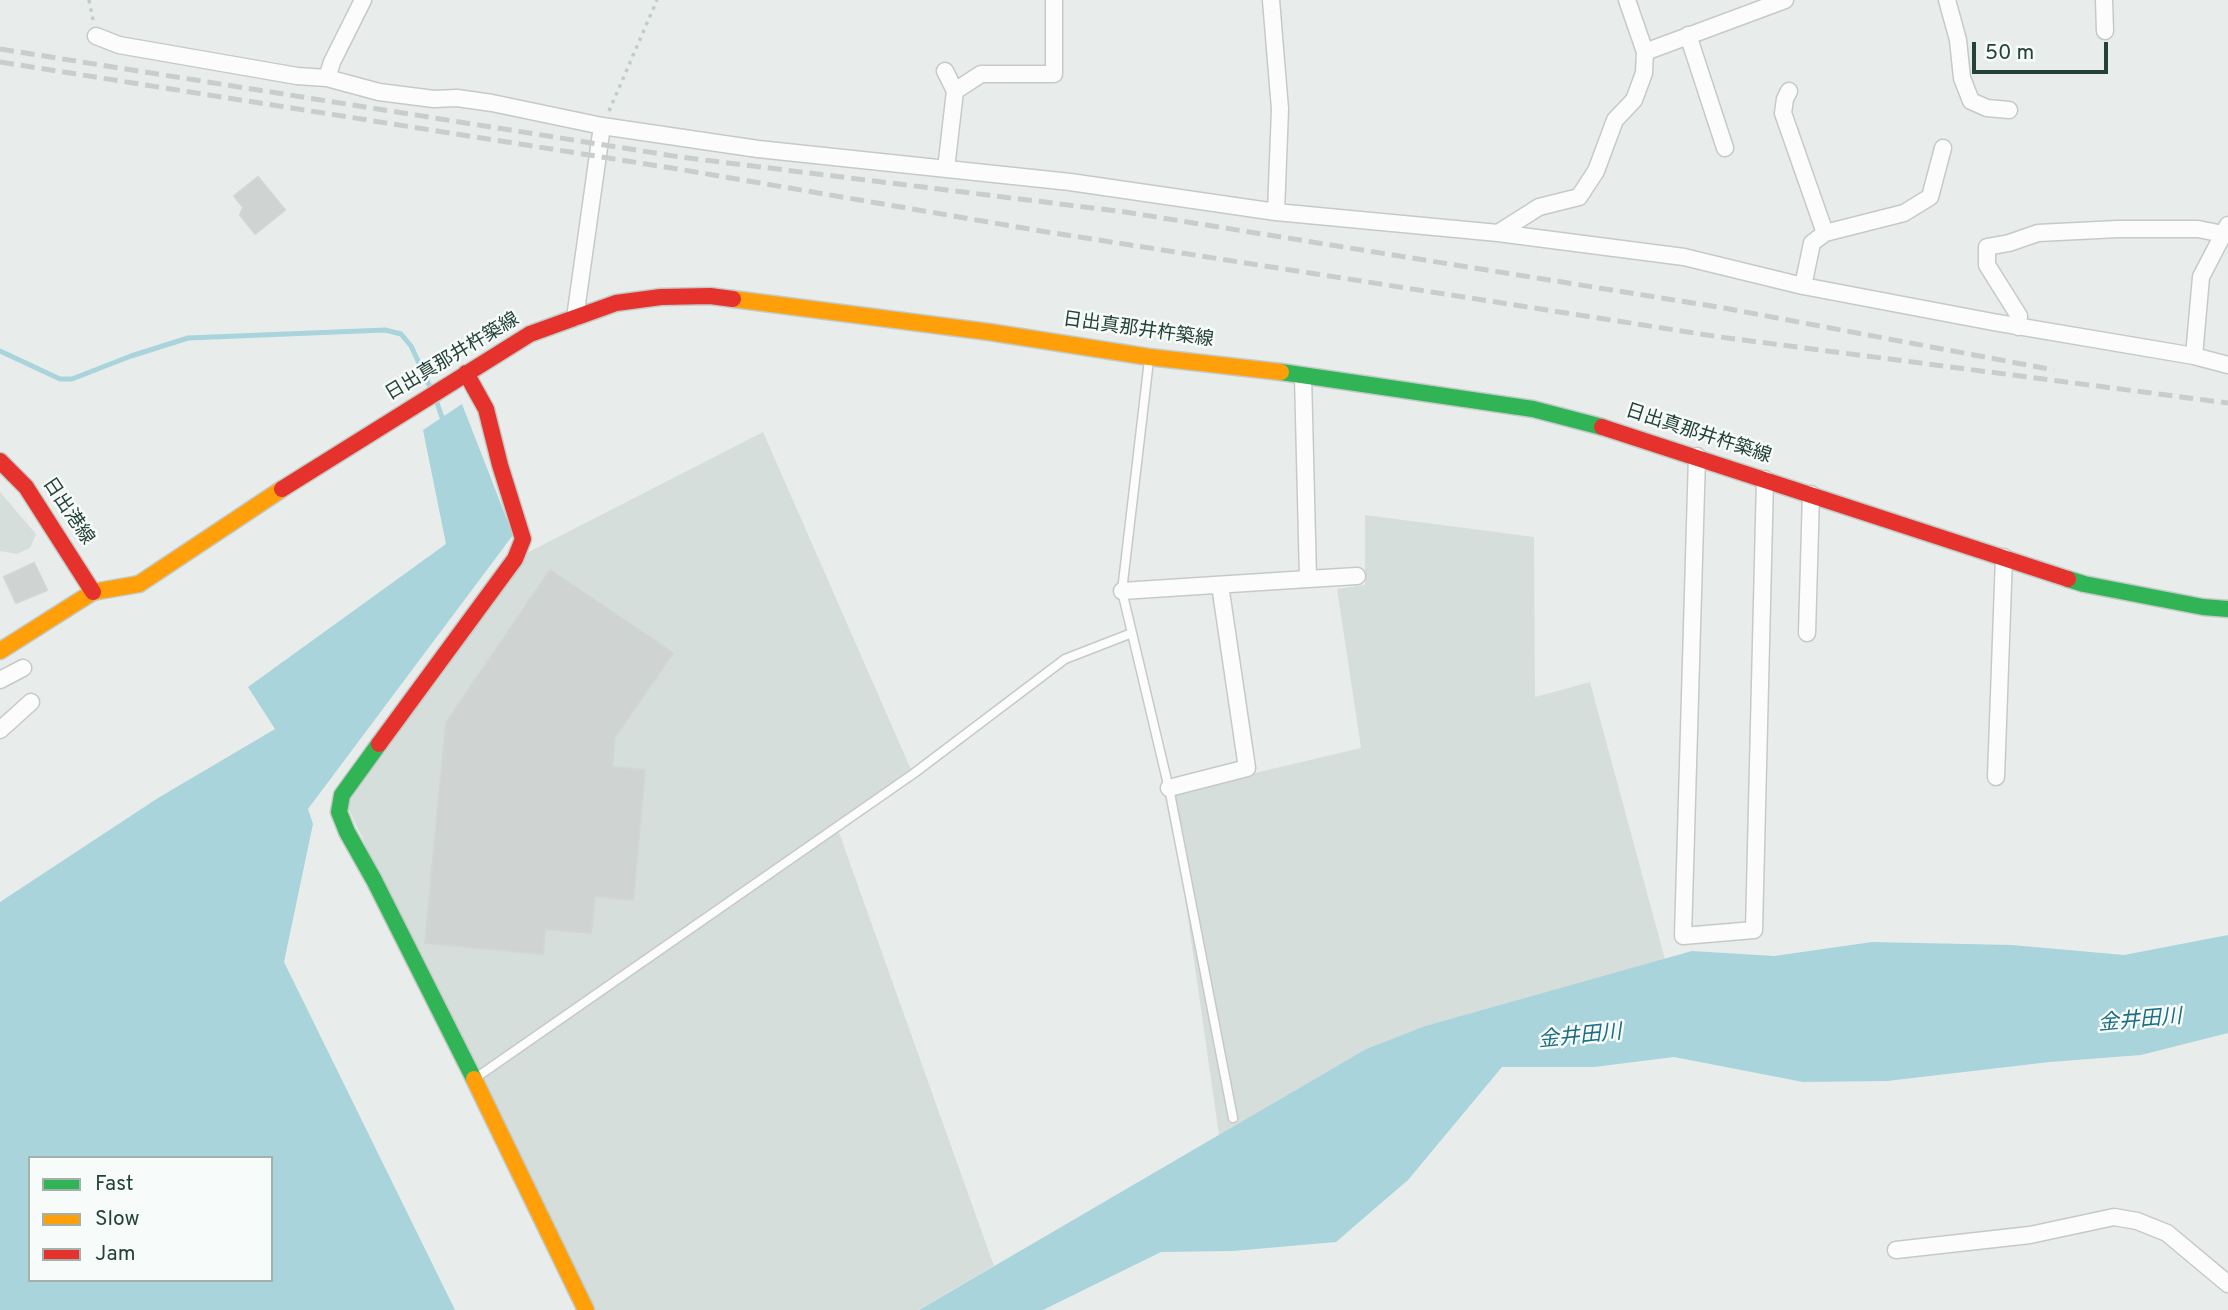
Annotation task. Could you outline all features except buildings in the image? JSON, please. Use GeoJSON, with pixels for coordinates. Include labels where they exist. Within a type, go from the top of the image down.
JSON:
{"type":"FeatureCollection","features":[{"type":"Feature","properties":{"kind":"main road","name":"日出真那井杵築線"},"geometry":{"type":"LineString","coordinates":[[93,592],[139,584],[247,511],[530,334],[616,303],[710,296],[989,332],[1149,357],[1233,365],[1533,409],[1697,456],[2084,584],[2203,607],[2228,609]]}},
{"type":"Feature","properties":{"kind":"main road"},"geometry":{"type":"LineString","coordinates":[[466,373],[486,409],[523,539],[516,559],[342,795],[339,812],[474,1079],[586,1310]]}},
{"type":"Feature","properties":{"kind":"main road","name":"日出港線"},"geometry":{"type":"LineString","coordinates":[[0,461],[26,487],[93,592]]}},
{"type":"Feature","properties":{"kind":"main road"},"geometry":{"type":"LineString","coordinates":[[0,650],[93,592]]}},
{"type":"Feature","properties":{"kind":"street"},"geometry":{"type":"LineString","coordinates":[[327,78],[332,62],[363,0]]}},
{"type":"Feature","properties":{"kind":"street"},"geometry":{"type":"LineString","coordinates":[[955,91],[981,74],[1054,74],[1054,0]]}},
{"type":"Feature","properties":{"kind":"street"},"geometry":{"type":"LineString","coordinates":[[1270,0],[1280,109],[1276,212]]}},
{"type":"Feature","properties":{"kind":"street"},"geometry":{"type":"LineString","coordinates":[[1498,233],[1539,207],[1579,197],[1596,171],[1615,120],[1634,100],[1644,73],[1645,52],[1626,0]]}},
{"type":"Feature","properties":{"kind":"street"},"geometry":{"type":"LineString","coordinates":[[1645,52],[1785,0]]}},
{"type":"Feature","properties":{"kind":"street"},"geometry":{"type":"LineString","coordinates":[[1947,0],[1958,40],[1962,78],[1971,100],[1987,108],[2009,110]]}},
{"type":"Feature","properties":{"kind":"street"},"geometry":{"type":"LineString","coordinates":[[2104,0],[2105,31]]}},
{"type":"Feature","properties":{"kind":"street"},"geometry":{"type":"LineString","coordinates":[[96,36],[119,45],[298,76],[327,78],[379,92],[492,103],[603,126],[758,149],[1070,182],[1276,212],[1498,233],[1684,257],[1803,286],[2018,327],[2194,356],[2228,365]]}},
{"type":"Feature","properties":{"kind":"street"},"geometry":{"type":"LineString","coordinates":[[1688,36],[1725,148]]}},
{"type":"Feature","properties":{"kind":"street"},"geometry":{"type":"LineString","coordinates":[[945,71],[955,91],[946,169]]}},
{"type":"Feature","properties":{"kind":"street"},"geometry":{"type":"LineString","coordinates":[[1789,91],[1783,113],[1825,233]]}},
{"type":"Feature","properties":{"kind":"street"},"geometry":{"type":"LineString","coordinates":[[575,318],[603,126]]}},
{"type":"Feature","properties":{"kind":"street"},"geometry":{"type":"LineString","coordinates":[[1803,286],[1812,243],[1825,233],[1904,213],[1930,197],[1943,148]]}},
{"type":"Feature","properties":{"kind":"street"},"geometry":{"type":"LineString","coordinates":[[2018,327],[2020,316],[1987,265],[1987,247],[2051,232],[2118,229],[2225,230],[2201,277],[2194,356]]}},
{"type":"Feature","properties":{"kind":"street"},"geometry":{"type":"LineString","coordinates":[[1303,376],[1308,579]]}},
{"type":"Feature","properties":{"kind":"street"},"geometry":{"type":"LineString","coordinates":[[1697,456],[1683,936],[1754,930],[1765,479]]}},
{"type":"Feature","properties":{"kind":"street"},"geometry":{"type":"LineString","coordinates":[[1807,633],[1811,494]]}},
{"type":"Feature","properties":{"kind":"street"},"geometry":{"type":"LineString","coordinates":[[1996,776],[2004,557]]}},
{"type":"Feature","properties":{"kind":"street"},"geometry":{"type":"LineString","coordinates":[[1122,591],[1357,576]]}},
{"type":"Feature","properties":{"kind":"street"},"geometry":{"type":"LineString","coordinates":[[1169,788],[1247,768],[1220,585]]}},
{"type":"Feature","properties":{"kind":"street"},"geometry":{"type":"LineString","coordinates":[[0,680],[23,668]]}},
{"type":"Feature","properties":{"kind":"street"},"geometry":{"type":"LineString","coordinates":[[0,730],[31,702]]}},
{"type":"Feature","properties":{"kind":"street"},"geometry":{"type":"LineString","coordinates":[[1896,1250],[2030,1235],[2114,1217],[2137,1221],[2167,1233],[2228,1284]]}},
{"type":"Feature","properties":{"kind":"lane"},"geometry":{"type":"LineString","coordinates":[[1149,357],[1122,591],[1169,788],[1233,1118]]}},
{"type":"Feature","properties":{"kind":"lane"},"geometry":{"type":"LineString","coordinates":[[474,1079],[913,774],[1065,659],[1132,633]]}},
{"type":"Feature","properties":{"kind":"path"},"geometry":{"type":"LineString","coordinates":[[603,126],[657,0]]}},
{"type":"Feature","properties":{"kind":"shaded area"},"geometry":{"type":"Polygon","coordinates":[[[763,432],[913,774],[837,827],[994,1266],[918,1310],[586,1310],[342,795],[515,559],[763,432]]]}},
{"type":"Feature","properties":{"kind":"shaded area"},"geometry":{"type":"Polygon","coordinates":[[[0,492],[36,534],[30,548],[17,554],[0,551],[0,492]]]}},
{"type":"Feature","properties":{"kind":"shaded area"},"geometry":{"type":"Polygon","coordinates":[[[1365,515],[1534,537],[1535,697],[1590,682],[1665,959],[1425,1026],[1366,1049],[1219,1135],[1170,793],[1361,748],[1337,589],[1365,585],[1365,515]]]}},
{"type":"Feature","properties":{"kind":"water"},"geometry":{"type":"Polygon","coordinates":[[[462,404],[513,535],[308,809],[313,824],[284,962],[455,1310],[0,1310],[0,902],[158,798],[275,729],[248,687],[446,544],[423,430],[462,404]]]}},
{"type":"Feature","properties":{"kind":"water","name":"金井田川"},"geometry":{"type":"Polygon","coordinates":[[[2228,935],[2228,1033],[2141,1055],[2050,1062],[1887,1081],[1803,1082],[1674,1057],[1594,1067],[1502,1067],[1408,1180],[1336,1242],[1233,1251],[1161,1252],[1043,1310],[919,1310],[1366,1049],[1425,1026],[1692,951],[1774,956],[1872,942],[2012,945],[2124,955],[2228,935]]]}},
{"type":"Feature","properties":{"kind":"waterway"},"geometry":{"type":"LineString","coordinates":[[0,351],[60,379],[72,379],[188,338],[385,330],[401,334],[411,346],[432,391]]}},
{"type":"Feature","properties":{"kind":"waterway"},"geometry":{"type":"LineString","coordinates":[[436,400],[444,423]]}},
{"type":"Feature","properties":{"kind":"railway"},"geometry":{"type":"LineString","coordinates":[[0,49],[680,157],[1125,212],[1724,308],[2054,370]]}},
{"type":"Feature","properties":{"kind":"railway"},"geometry":{"type":"LineString","coordinates":[[0,62],[678,169],[1041,231],[1720,337],[2228,403]]}},
{"type":"Feature","properties":{"kind":"traffic: fast"},"geometry":{"type":"LineString","coordinates":[[1281,372],[1533,409],[1602,427]]}},
{"type":"Feature","properties":{"kind":"traffic: fast"},"geometry":{"type":"LineString","coordinates":[[2068,579],[2203,607],[2228,609]]}},
{"type":"Feature","properties":{"kind":"traffic: fast"},"geometry":{"type":"LineString","coordinates":[[379,744],[342,795],[339,812],[474,1079]]}},
{"type":"Feature","properties":{"kind":"traffic: slow"},"geometry":{"type":"LineString","coordinates":[[733,299],[989,332],[1149,357],[1281,372]]}},
{"type":"Feature","properties":{"kind":"traffic: slow"},"geometry":{"type":"LineString","coordinates":[[0,651],[93,592],[139,584],[282,489]]}},
{"type":"Feature","properties":{"kind":"traffic: slow"},"geometry":{"type":"LineString","coordinates":[[474,1079],[586,1310]]}},
{"type":"Feature","properties":{"kind":"traffic: jam"},"geometry":{"type":"LineString","coordinates":[[282,489],[530,334],[616,303],[661,297],[710,296],[733,299]]}},
{"type":"Feature","properties":{"kind":"traffic: jam"},"geometry":{"type":"LineString","coordinates":[[379,744],[515,559],[523,539],[486,409],[466,373]]}},
{"type":"Feature","properties":{"kind":"traffic: jam"},"geometry":{"type":"LineString","coordinates":[[1602,427],[2068,579]]}},
{"type":"Feature","properties":{"kind":"traffic: jam"},"geometry":{"type":"LineString","coordinates":[[0,461],[26,487],[93,592]]}}]}
